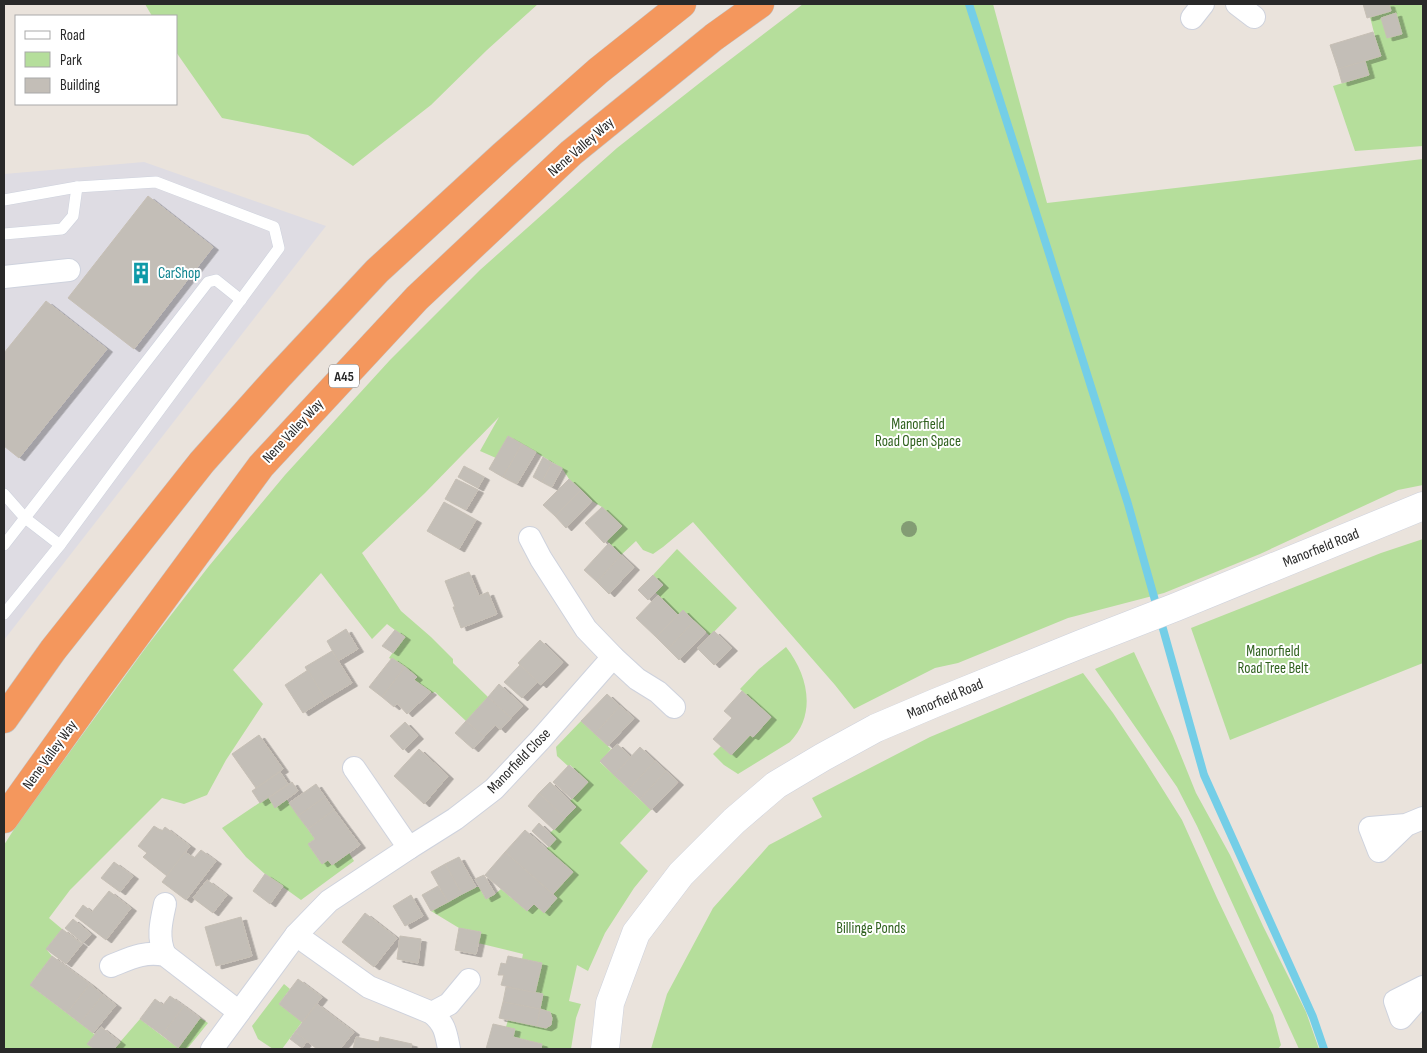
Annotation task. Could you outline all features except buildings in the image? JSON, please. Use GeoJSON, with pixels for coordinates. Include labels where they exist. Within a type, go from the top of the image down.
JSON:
{"type":"FeatureCollection","features":[{"type":"Feature","properties":{"kind":"highway"},"geometry":{"type":"LineString","coordinates":[[4,719],[53,650],[202,462],[377,271],[598,71],[682,4]]}},
{"type":"Feature","properties":{"kind":"highway","name":"Nene Valley Way"},"geometry":{"type":"LineString","coordinates":[[4,819],[261,466],[417,298],[572,153],[714,37],[760,4]]}},
{"type":"Feature","properties":{"kind":"street"},"geometry":{"type":"LineString","coordinates":[[4,277],[69,270]]}},
{"type":"Feature","properties":{"kind":"street","name":"Manorfield Road"},"geometry":{"type":"LineString","coordinates":[[605,1049],[610,1003],[636,934],[681,874],[734,821],[776,785],[876,728],[935,702],[1176,607],[1423,506]]}},
{"type":"Feature","properties":{"kind":"street"},"geometry":{"type":"LineString","coordinates":[[530,538],[541,559],[586,629],[613,657],[674,707]]}},
{"type":"Feature","properties":{"kind":"street","name":"Manorfield Close"},"geometry":{"type":"LineString","coordinates":[[212,1049],[296,935],[329,901],[456,819],[494,789],[613,657]]}},
{"type":"Feature","properties":{"kind":"street"},"geometry":{"type":"LineString","coordinates":[[354,768],[409,848]]}},
{"type":"Feature","properties":{"kind":"street"},"geometry":{"type":"LineString","coordinates":[[165,904],[160,937],[165,955]]}},
{"type":"Feature","properties":{"kind":"street"},"geometry":{"type":"LineString","coordinates":[[296,935],[369,988],[432,1013],[440,1020],[445,1031],[449,1049]]}},
{"type":"Feature","properties":{"kind":"street"},"geometry":{"type":"LineString","coordinates":[[112,966],[144,954],[155,953],[165,955],[239,1012]]}},
{"type":"Feature","properties":{"kind":"street"},"geometry":{"type":"LineString","coordinates":[[432,1013],[449,1004],[469,980]]}},
{"type":"Feature","properties":{"kind":"street"},"geometry":{"type":"LineString","coordinates":[[1423,987],[1395,1001],[1401,1018],[1423,993]]}},
{"type":"Feature","properties":{"kind":"lane"},"geometry":{"type":"LineString","coordinates":[[4,200],[77,186],[156,182],[274,227],[280,248],[60,545],[4,614]]}},
{"type":"Feature","properties":{"kind":"lane"},"geometry":{"type":"LineString","coordinates":[[4,234],[62,229],[73,216],[77,186]]}},
{"type":"Feature","properties":{"kind":"lane"},"geometry":{"type":"LineString","coordinates":[[4,544],[208,282],[216,280],[241,300]]}},
{"type":"Feature","properties":{"kind":"lane"},"geometry":{"type":"LineString","coordinates":[[4,494],[25,518],[60,545]]}},
{"type":"Feature","properties":{"kind":"shaded area"},"geometry":{"type":"Polygon","coordinates":[[[144,162],[326,226],[4,640],[4,174],[144,162]]]}},
{"type":"Feature","properties":{"kind":"green space"},"geometry":{"type":"Polygon","coordinates":[[[145,4],[538,4],[487,50],[431,105],[353,166],[308,135],[222,118],[178,55],[178,15],[151,15],[145,4]]]}},
{"type":"Feature","properties":{"kind":"green space","name":"Manorfield Road Open Space"},"geometry":{"type":"Polygon","coordinates":[[[803,4],[993,4],[1047,203],[1423,159],[1423,485],[1398,490],[1260,554],[1164,593],[1068,618],[958,663],[935,668],[854,709],[693,522],[653,554],[643,550],[636,541],[621,555],[607,541],[622,526],[569,479],[562,468],[508,436],[496,458],[480,451],[499,417],[425,493],[362,553],[401,611],[431,637],[453,659],[453,663],[488,697],[466,721],[435,692],[432,693],[414,680],[417,677],[392,658],[389,658],[404,637],[387,624],[372,639],[321,573],[233,670],[263,704],[226,760],[207,795],[184,804],[162,798],[70,890],[49,918],[62,929],[46,949],[52,956],[30,985],[95,1035],[87,1044],[94,1049],[4,1049],[4,845],[147,646],[209,566],[285,475],[390,360],[480,270],[617,148],[803,4]]]}},
{"type":"Feature","properties":{"kind":"green space"},"geometry":{"type":"Polygon","coordinates":[[[1389,4],[1423,4],[1423,146],[1355,151],[1333,86],[1369,75],[1365,61],[1380,56],[1370,17],[1391,11],[1389,4]]]}},
{"type":"Feature","properties":{"kind":"green space","name":"Manorfield Road Tree Belt"},"geometry":{"type":"Polygon","coordinates":[[[1423,539],[1423,663],[1230,740],[1191,628],[1381,553],[1423,539]]]}},
{"type":"Feature","properties":{"kind":"green space"},"geometry":{"type":"Polygon","coordinates":[[[677,549],[737,608],[710,636],[683,610],[678,615],[655,592],[663,584],[653,575],[677,549]]]}},
{"type":"Feature","properties":{"kind":"green space"},"geometry":{"type":"Polygon","coordinates":[[[786,647],[794,658],[804,682],[806,707],[804,719],[790,742],[738,774],[724,765],[713,754],[721,746],[732,755],[750,735],[754,737],[771,717],[740,689],[759,669],[786,647]]]}},
{"type":"Feature","properties":{"kind":"green space"},"geometry":{"type":"Polygon","coordinates":[[[1134,652],[1173,736],[1196,793],[1230,855],[1306,1012],[1319,1049],[1299,1049],[1197,826],[1177,787],[1095,669],[1134,652]]]}},
{"type":"Feature","properties":{"kind":"green space","name":"Billinge Ponds"},"geometry":{"type":"Polygon","coordinates":[[[1083,673],[1113,713],[1182,820],[1273,1015],[1281,1045],[1278,1049],[651,1049],[667,994],[713,908],[769,845],[822,817],[812,798],[930,737],[1083,673]]]}},
{"type":"Feature","properties":{"kind":"green space"},"geometry":{"type":"Polygon","coordinates":[[[581,721],[611,749],[600,762],[651,810],[620,843],[648,871],[634,888],[605,933],[588,971],[577,965],[569,1001],[581,1004],[576,1018],[571,1049],[541,1049],[542,1044],[513,1037],[515,1029],[506,1027],[508,1020],[546,1028],[551,1025],[552,1018],[550,1012],[540,1009],[543,994],[535,993],[542,963],[522,959],[523,954],[478,943],[481,932],[459,928],[431,911],[476,887],[479,887],[486,899],[501,889],[527,911],[534,904],[544,913],[557,898],[553,894],[573,872],[546,849],[556,839],[550,833],[576,807],[570,801],[588,782],[557,756],[556,747],[581,721]]]}},
{"type":"Feature","properties":{"kind":"green space"},"geometry":{"type":"Polygon","coordinates":[[[268,797],[275,807],[287,800],[315,839],[308,844],[322,864],[328,860],[332,865],[349,853],[354,861],[301,900],[265,874],[246,857],[222,828],[268,797]]]}},
{"type":"Feature","properties":{"kind":"green space"},"geometry":{"type":"Polygon","coordinates":[[[284,984],[290,989],[279,1004],[302,1022],[282,1049],[273,1049],[258,1039],[252,1026],[284,984]]]}},
{"type":"Feature","properties":{"kind":"green space"},"geometry":{"type":"Polygon","coordinates":[[[200,1018],[208,1023],[187,1049],[114,1049],[140,1019],[178,1048],[200,1018]]]}},
{"type":"Feature","properties":{"kind":"waterway"},"geometry":{"type":"LineString","coordinates":[[969,4],[1128,504],[1204,775],[1313,1017],[1324,1049]]}},
{"type":"Feature","properties":{"kind":"place","name":"CarShop"},"geometry":{"type":"Point","coordinates":[141,273]}}]}
